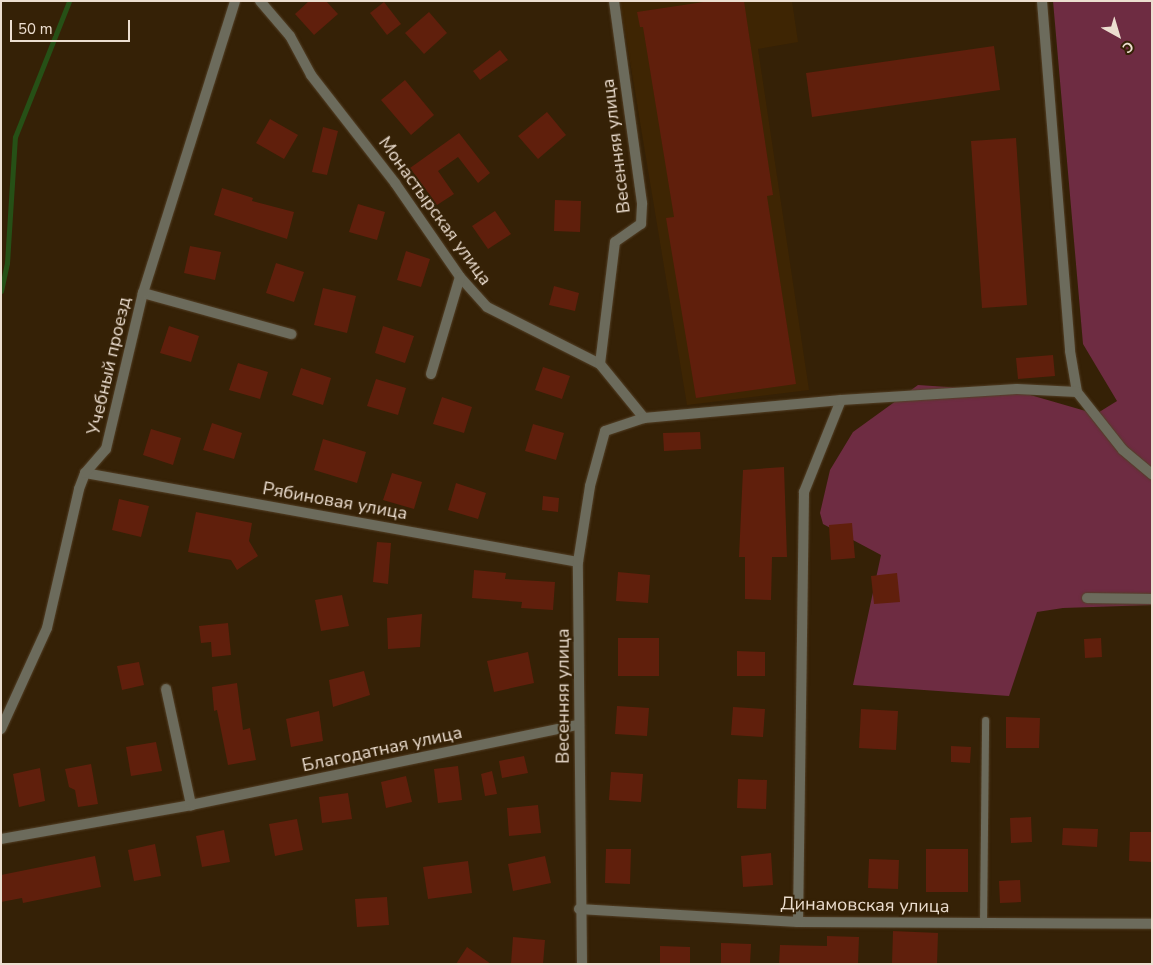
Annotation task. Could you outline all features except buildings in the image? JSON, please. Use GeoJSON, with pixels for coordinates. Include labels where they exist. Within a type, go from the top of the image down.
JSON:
{"type":"FeatureCollection","features":[{"type":"Feature","properties":{"kind":"street","name":"Учебный проезд"},"geometry":{"type":"LineString","coordinates":[[1,729],[47,628],[85,473],[106,449],[143,293],[235,1]]}},
{"type":"Feature","properties":{"kind":"street","name":"Монастырская улица"},"geometry":{"type":"LineString","coordinates":[[260,1],[290,36],[311,75],[390,176],[460,277],[487,307],[600,364],[644,418]]}},
{"type":"Feature","properties":{"kind":"street","name":"Весенняя улица"},"geometry":{"type":"LineString","coordinates":[[600,364],[615,242],[641,224],[642,202],[614,1]]}},
{"type":"Feature","properties":{"kind":"street"},"geometry":{"type":"LineString","coordinates":[[1042,1],[1070,351],[1077,392],[1123,450],[1152,474]]}},
{"type":"Feature","properties":{"kind":"street"},"geometry":{"type":"LineString","coordinates":[[431,374],[460,277]]}},
{"type":"Feature","properties":{"kind":"street"},"geometry":{"type":"LineString","coordinates":[[143,293],[291,334]]}},
{"type":"Feature","properties":{"kind":"street"},"geometry":{"type":"LineString","coordinates":[[644,418],[841,400],[1018,389],[1077,392]]}},
{"type":"Feature","properties":{"kind":"street"},"geometry":{"type":"LineString","coordinates":[[798,922],[804,492],[841,400]]}},
{"type":"Feature","properties":{"kind":"street","name":"Весенняя улица"},"geometry":{"type":"LineString","coordinates":[[582,964],[579,909],[578,562],[590,486],[604,431],[644,418]]}},
{"type":"Feature","properties":{"kind":"street","name":"Рябиновая улица"},"geometry":{"type":"LineString","coordinates":[[85,473],[578,562]]}},
{"type":"Feature","properties":{"kind":"street"},"geometry":{"type":"LineString","coordinates":[[1087,598],[1152,599]]}},
{"type":"Feature","properties":{"kind":"street"},"geometry":{"type":"LineString","coordinates":[[166,689],[191,804]]}},
{"type":"Feature","properties":{"kind":"street","name":"Благодатная улица"},"geometry":{"type":"LineString","coordinates":[[1,839],[191,804],[579,725]]}},
{"type":"Feature","properties":{"kind":"street","name":"Динамовская улица"},"geometry":{"type":"LineString","coordinates":[[579,909],[798,922],[1152,924]]}},
{"type":"Feature","properties":{"kind":"lane"},"geometry":{"type":"LineString","coordinates":[[982,923],[985,720]]}},
{"type":"Feature","properties":{"kind":"shaded area"},"geometry":{"type":"Polygon","coordinates":[[[620,1],[792,1],[798,42],[758,49],[809,390],[687,405],[620,1]]]}},
{"type":"Feature","properties":{"kind":"shaded area"},"geometry":{"type":"Polygon","coordinates":[[[1053,1],[1152,1],[1152,605],[1063,608],[1037,612],[1009,696],[853,685],[881,555],[823,524],[820,513],[830,470],[853,432],[918,385],[1020,392],[1096,414],[1117,401],[1083,344],[1053,1]]]}},
{"type":"Feature","properties":{"kind":"waterway"},"geometry":{"type":"LineString","coordinates":[[1,291],[7,263],[15,137],[69,1]]}}]}
